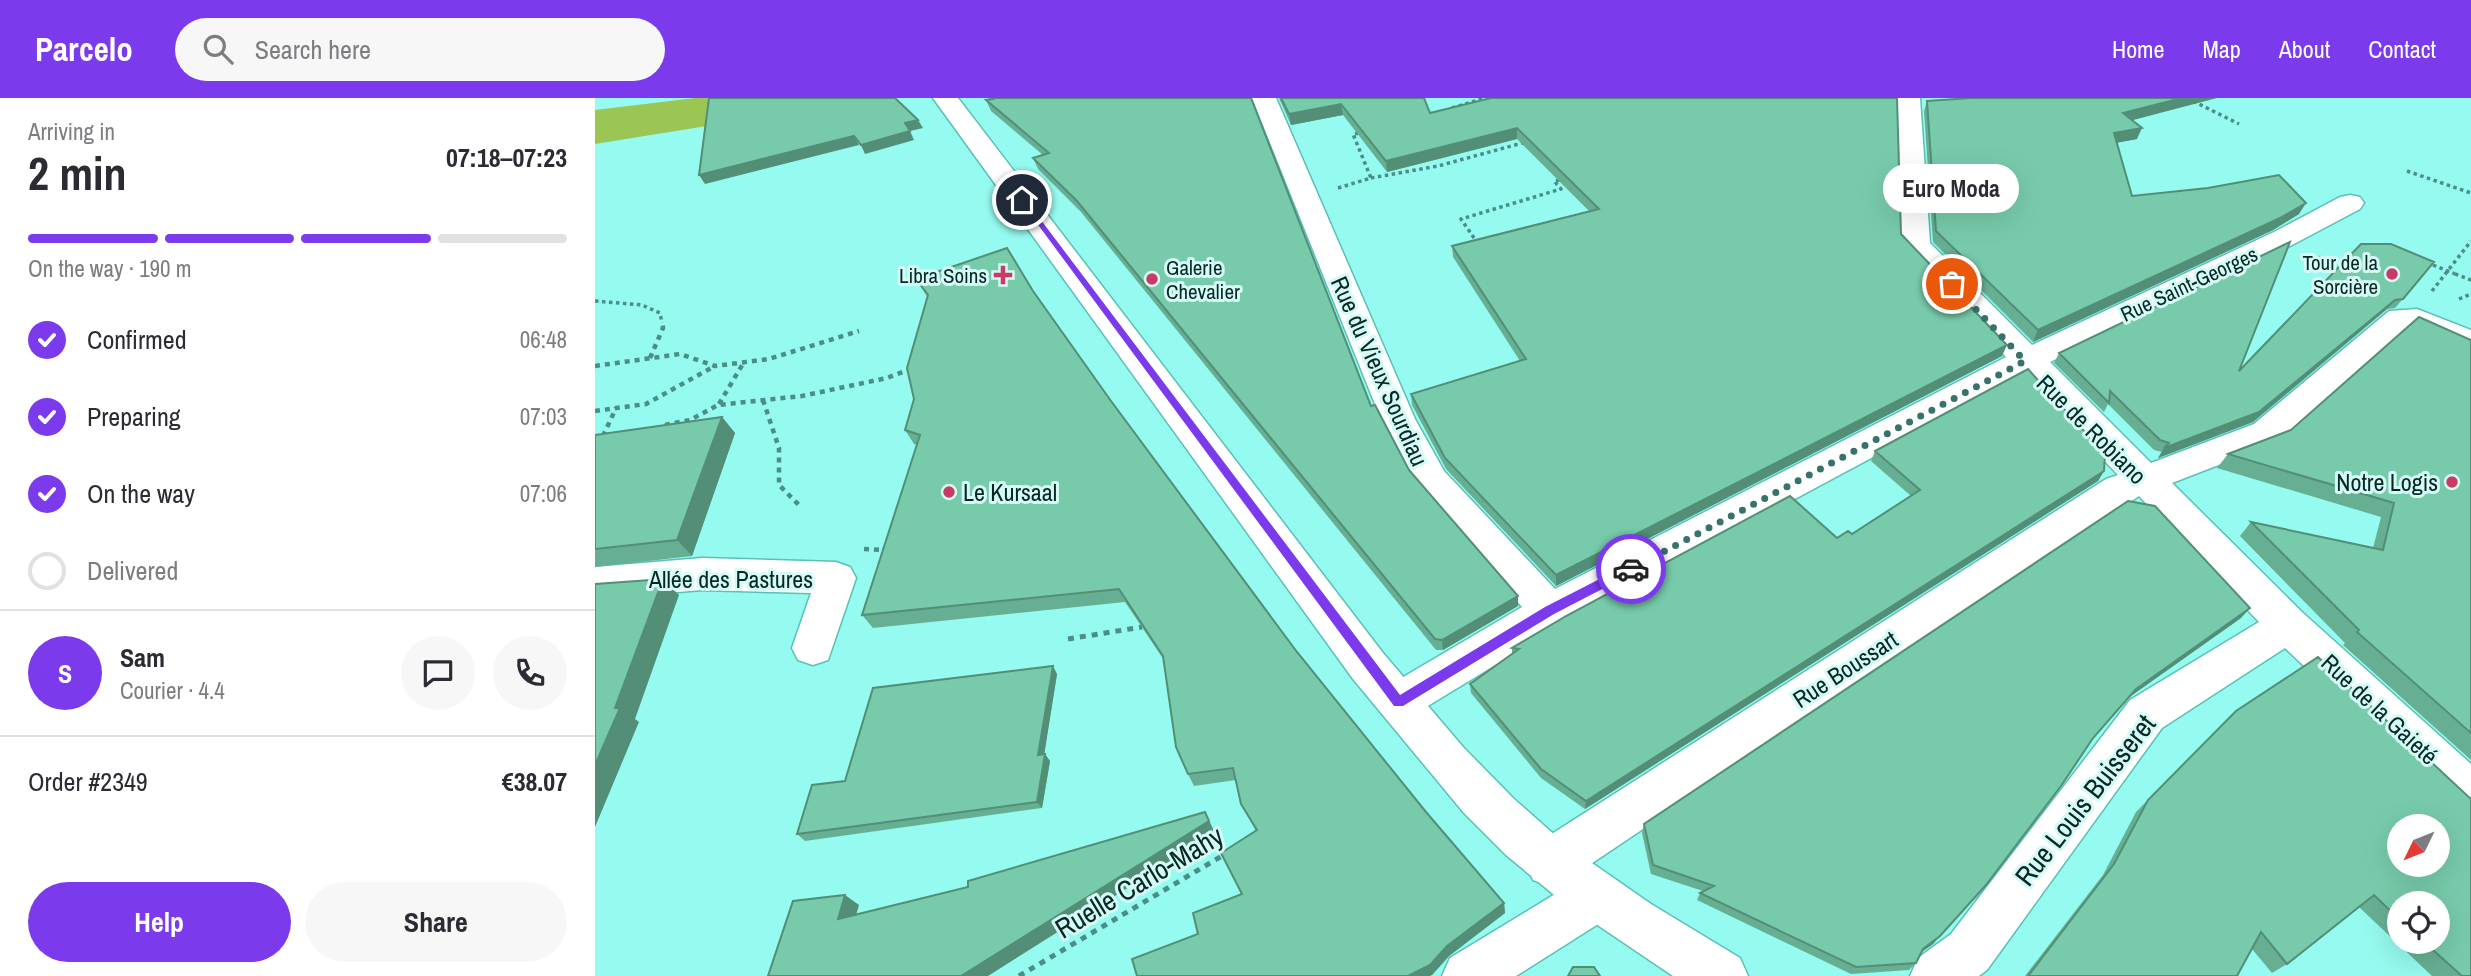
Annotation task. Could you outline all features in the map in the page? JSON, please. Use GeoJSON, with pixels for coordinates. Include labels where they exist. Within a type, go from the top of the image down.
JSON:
{"type":"FeatureCollection","features":[{"type":"Feature","properties":{"kind":"street"},"geometry":{"type":"LineString","coordinates":[[945,98],[1420,730],[1497,815],[1550,863],[1660,940],[1722,976]]}},
{"type":"Feature","properties":{"kind":"street","name":"Rue du Vieux Sourdiau"},"geometry":{"type":"LineString","coordinates":[[1264,98],[1398,419],[1430,480],[1550,611]]}},
{"type":"Feature","properties":{"kind":"street","name":"Rue de Robiano"},"geometry":{"type":"LineString","coordinates":[[1915,101],[1915,245],[2025,361],[2288,625]]}},
{"type":"Feature","properties":{"kind":"street","name":"Rue Saint-Georges"},"geometry":{"type":"LineString","coordinates":[[1398,702],[1550,611],[2025,361],[2284,239],[2350,203]]}},
{"type":"Feature","properties":{"kind":"street"},"geometry":{"type":"LineString","coordinates":[[2424,306],[2471,342]]}},
{"type":"Feature","properties":{"kind":"street","name":"Rue Boussart"},"geometry":{"type":"LineString","coordinates":[[1550,863],[2119,489],[2266,433],[2400,318],[2424,306]]}},
{"type":"Feature","properties":{"kind":"street","name":"Allée des Pastures"},"geometry":{"type":"LineString","coordinates":[[595,583],[702,574],[836,578],[813,648]]}},
{"type":"Feature","properties":{"kind":"street","name":"Rue de la Gaieté"},"geometry":{"type":"LineString","coordinates":[[2288,625],[2471,794]]}},
{"type":"Feature","properties":{"kind":"street","name":"Rue Louis Buisseret"},"geometry":{"type":"LineString","coordinates":[[1936,976],[1969,952],[2146,714],[2288,625]]}},
{"type":"Feature","properties":{"kind":"street"},"geometry":{"type":"LineString","coordinates":[[1468,976],[1596,897]]}},
{"type":"Feature","properties":{"kind":"path"},"geometry":{"type":"LineString","coordinates":[[1450,108],[1485,98]]}},
{"type":"Feature","properties":{"kind":"path"},"geometry":{"type":"LineString","coordinates":[[2187,98],[2239,124]]}},
{"type":"Feature","properties":{"kind":"path"},"geometry":{"type":"LineString","coordinates":[[1363,132],[1353,134],[1371,178]]}},
{"type":"Feature","properties":{"kind":"path"},"geometry":{"type":"LineString","coordinates":[[1304,197],[1371,178],[1426,169],[1534,140]]}},
{"type":"Feature","properties":{"kind":"path"},"geometry":{"type":"LineString","coordinates":[[2407,171],[2471,193]]}},
{"type":"Feature","properties":{"kind":"path"},"geometry":{"type":"LineString","coordinates":[[1474,238],[1461,219],[1561,189],[1554,181],[1562,179],[1569,186]]}},
{"type":"Feature","properties":{"kind":"path"},"geometry":{"type":"LineString","coordinates":[[2284,239],[2345,271]]}},
{"type":"Feature","properties":{"kind":"path"},"geometry":{"type":"LineString","coordinates":[[2424,306],[2471,241]]}},
{"type":"Feature","properties":{"kind":"path"},"geometry":{"type":"LineString","coordinates":[[2421,260],[2471,280]]}},
{"type":"Feature","properties":{"kind":"path"},"geometry":{"type":"LineString","coordinates":[[595,300],[642,305],[660,313],[663,328],[649,358]]}},
{"type":"Feature","properties":{"kind":"path"},"geometry":{"type":"LineString","coordinates":[[595,411],[646,404],[715,366],[769,359],[859,331]]}},
{"type":"Feature","properties":{"kind":"path"},"geometry":{"type":"LineString","coordinates":[[595,366],[680,354],[715,366]]}},
{"type":"Feature","properties":{"kind":"path"},"geometry":{"type":"LineString","coordinates":[[718,405],[744,362]]}},
{"type":"Feature","properties":{"kind":"path"},"geometry":{"type":"LineString","coordinates":[[663,426],[690,420],[718,405],[802,396],[887,378],[923,365]]}},
{"type":"Feature","properties":{"kind":"path"},"geometry":{"type":"LineString","coordinates":[[763,400],[779,448],[779,485],[799,505]]}},
{"type":"Feature","properties":{"kind":"path"},"geometry":{"type":"LineString","coordinates":[[599,445],[616,408]]}},
{"type":"Feature","properties":{"kind":"path"},"geometry":{"type":"LineString","coordinates":[[1068,639],[1142,627]]}},
{"type":"Feature","properties":{"kind":"path","name":"Ruelle Carlo-Mahy"},"geometry":{"type":"LineString","coordinates":[[1019,976],[1235,849]]}},
{"type":"Feature","properties":{"kind":"green space"},"geometry":{"type":"Polygon","coordinates":[[[695,98],[759,98],[713,125],[595,144],[595,110],[695,98]]]}},
{"type":"Feature","properties":{"kind":"building"},"geometry":{"type":"Polygon","coordinates":[[[709,98],[895,98],[918,120],[905,123],[910,131],[861,145],[854,136],[699,175],[709,98]]]}},
{"type":"Feature","properties":{"kind":"building"},"geometry":{"type":"Polygon","coordinates":[[[1251,98],[1371,406],[1375,405],[1409,470],[1518,596],[1442,640],[1435,639],[1077,201],[1033,158],[1049,153],[986,100],[1251,98]]]}},
{"type":"Feature","properties":{"kind":"building"},"geometry":{"type":"Polygon","coordinates":[[[1281,98],[1424,98],[1430,113],[1491,98],[1897,98],[1901,234],[2007,345],[1556,575],[1445,458],[1411,394],[1526,359],[1452,246],[1599,209],[1517,128],[1386,161],[1341,104],[1289,114],[1281,98]]]}},
{"type":"Feature","properties":{"kind":"building"},"geometry":{"type":"Polygon","coordinates":[[[1971,98],[2182,98],[2123,113],[2142,128],[2114,133],[2132,196],[2208,188],[2279,175],[2306,203],[2280,218],[2038,330],[1936,231],[1927,101],[1971,98]]]}},
{"type":"Feature","properties":{"kind":"building"},"geometry":{"type":"Polygon","coordinates":[[[2290,242],[2239,371],[2361,244],[2391,244],[2434,262],[2403,299],[2395,300],[2259,412],[2164,448],[2169,443],[2160,440],[2110,391],[2109,403],[2059,353],[2290,242]]]}},
{"type":"Feature","properties":{"kind":"building"},"geometry":{"type":"Polygon","coordinates":[[[1007,248],[1033,291],[1111,401],[1297,652],[1426,812],[1504,903],[1447,946],[1430,965],[1408,976],[1137,976],[1132,959],[1198,934],[1193,913],[1242,894],[1221,853],[1257,830],[1241,804],[1233,768],[1188,774],[1176,747],[1163,656],[1119,589],[862,615],[920,435],[905,430],[914,399],[907,368],[928,295],[916,279],[1007,248]]]}},
{"type":"Feature","properties":{"kind":"building"},"geometry":{"type":"Polygon","coordinates":[[[2419,317],[2471,340],[2471,733],[2357,632],[2359,630],[2251,522],[2383,550],[2394,503],[2228,454],[2291,430],[2419,317]]]}},
{"type":"Feature","properties":{"kind":"building"},"geometry":{"type":"Polygon","coordinates":[[[2028,369],[2105,454],[2104,471],[1586,801],[1541,769],[1470,684],[1519,649],[1512,648],[1566,616],[1790,496],[1837,538],[1848,531],[1852,534],[1920,490],[1875,451],[2028,369]]]}},
{"type":"Feature","properties":{"kind":"building"},"geometry":{"type":"Polygon","coordinates":[[[722,417],[677,540],[595,549],[595,435],[722,417]]]}},
{"type":"Feature","properties":{"kind":"building"},"geometry":{"type":"Polygon","coordinates":[[[2128,501],[2155,506],[2250,608],[2136,689],[2093,738],[2061,786],[1986,885],[1940,936],[1923,949],[1916,963],[1856,967],[1700,893],[1714,886],[1653,865],[1644,824],[2128,501]]]}},
{"type":"Feature","properties":{"kind":"building"},"geometry":{"type":"Polygon","coordinates":[[[663,579],[615,708],[620,708],[595,765],[595,584],[663,579]]]}},
{"type":"Feature","properties":{"kind":"building"},"geometry":{"type":"Polygon","coordinates":[[[2318,657],[2471,799],[2471,976],[2462,976],[2437,954],[2450,954],[2450,891],[2387,891],[2387,907],[2374,895],[2287,964],[2261,932],[2237,976],[2028,976],[2114,864],[2148,800],[2236,711],[2318,657]]]}},
{"type":"Feature","properties":{"kind":"building"},"geometry":{"type":"Polygon","coordinates":[[[1053,666],[1038,755],[1045,754],[1037,802],[797,834],[812,785],[845,781],[873,688],[1053,666]]]}},
{"type":"Feature","properties":{"kind":"building"},"geometry":{"type":"Polygon","coordinates":[[[1205,812],[1209,821],[961,976],[768,976],[793,901],[845,895],[838,919],[968,887],[968,881],[1205,812]]]}},
{"type":"Feature","properties":{"kind":"building"},"geometry":{"type":"Polygon","coordinates":[[[1573,967],[1594,967],[1600,976],[1568,976],[1573,967]]]}},
{"type":"Feature","properties":{"kind":"way so far"},"geometry":{"type":"LineString","coordinates":[[1631,569],[2025,361],[1952,284]]}},
{"type":"Feature","properties":{"kind":"place","name":"Tour de la Sorcière"},"geometry":{"type":"Point","coordinates":[2392,274]}},
{"type":"Feature","properties":{"kind":"place","name":"Libra Soins"},"geometry":{"type":"Point","coordinates":[1003,275]}},
{"type":"Feature","properties":{"kind":"place","name":"Galerie Chevalier"},"geometry":{"type":"Point","coordinates":[1152,279]}},
{"type":"Feature","properties":{"kind":"place","name":"Euro Moda"},"geometry":{"type":"Point","coordinates":[1952,284]}},
{"type":"Feature","properties":{"kind":"place","name":"Notre Logis"},"geometry":{"type":"Point","coordinates":[2452,482]}},
{"type":"Feature","properties":{"kind":"place","name":"Le Kursaal"},"geometry":{"type":"Point","coordinates":[949,492]}},
{"type":"Feature","properties":{"kind":"route"},"geometry":{"type":"LineString","coordinates":[[1022,200],[1368,666],[1398,702],[1550,611],[1631,569]]}}]}
